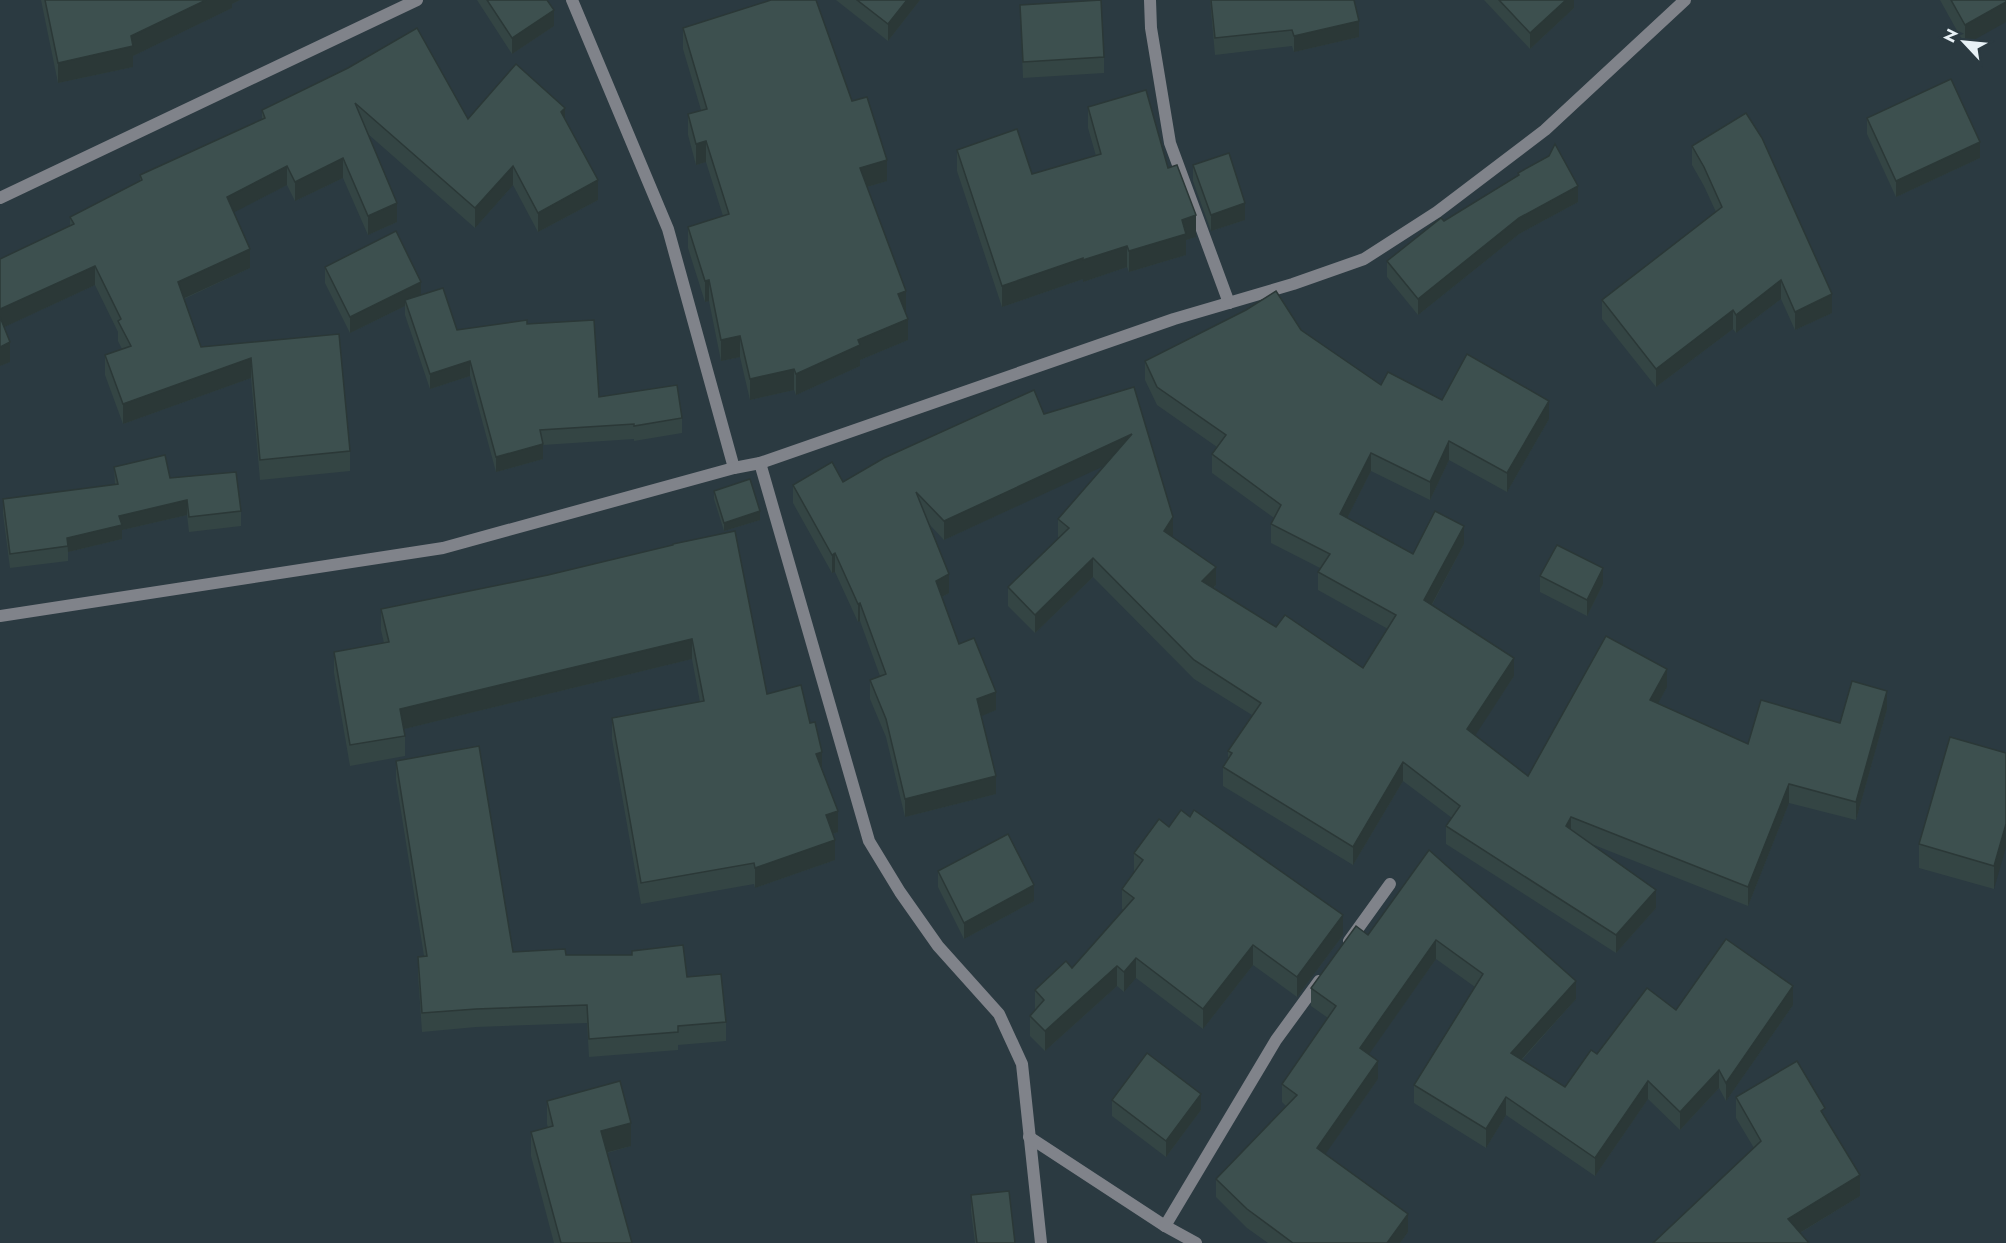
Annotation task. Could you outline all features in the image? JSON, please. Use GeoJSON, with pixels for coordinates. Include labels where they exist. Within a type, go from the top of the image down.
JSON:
{"type":"FeatureCollection","features":[{"type":"Feature","properties":{"kind":"street"},"geometry":{"type":"LineString","coordinates":[[0,198],[417,0]]}},
{"type":"Feature","properties":{"kind":"street"},"geometry":{"type":"LineString","coordinates":[[572,0],[668,229],[734,468]]}},
{"type":"Feature","properties":{"kind":"street"},"geometry":{"type":"LineString","coordinates":[[1149,0],[1151,28],[1170,144],[1229,303]]}},
{"type":"Feature","properties":{"kind":"street"},"geometry":{"type":"LineString","coordinates":[[0,616],[443,548],[759,463],[1174,319],[1293,284],[1364,259],[1437,212],[1545,130],[1685,0]]}},
{"type":"Feature","properties":{"kind":"street"},"geometry":{"type":"LineString","coordinates":[[759,463],[869,841],[900,892],[938,946],[999,1014],[1022,1064],[1041,1243]]}},
{"type":"Feature","properties":{"kind":"street"},"geometry":{"type":"LineString","coordinates":[[1343,948],[1390,884]]}},
{"type":"Feature","properties":{"kind":"street"},"geometry":{"type":"LineString","coordinates":[[1164,1226],[1276,1040],[1330,967]]}},
{"type":"Feature","properties":{"kind":"street"},"geometry":{"type":"LineString","coordinates":[[1029,1137],[1164,1226],[1196,1243]]}},
{"type":"Feature","properties":{"kind":"building"},"geometry":{"type":"Polygon","coordinates":[[[45,0],[206,0],[131,36],[133,46],[58,63],[45,0]]]}},
{"type":"Feature","properties":{"kind":"building"},"geometry":{"type":"Polygon","coordinates":[[[487,0],[547,0],[554,10],[512,38],[487,0]]]}},
{"type":"Feature","properties":{"kind":"building"},"geometry":{"type":"Polygon","coordinates":[[[771,0],[816,0],[852,101],[867,97],[887,160],[860,168],[906,291],[898,294],[908,319],[858,340],[860,345],[796,374],[794,369],[750,379],[740,336],[721,340],[709,280],[705,281],[688,227],[729,214],[706,141],[696,144],[688,114],[707,109],[683,28],[771,0]]]}},
{"type":"Feature","properties":{"kind":"building"},"geometry":{"type":"Polygon","coordinates":[[[857,0],[907,0],[888,24],[857,0]]]}},
{"type":"Feature","properties":{"kind":"building"},"geometry":{"type":"Polygon","coordinates":[[[1101,0],[1104,57],[1023,62],[1020,5],[1101,0]]]}},
{"type":"Feature","properties":{"kind":"building"},"geometry":{"type":"Polygon","coordinates":[[[1211,0],[1354,0],[1359,21],[1294,36],[1292,30],[1215,38],[1211,0]]]}},
{"type":"Feature","properties":{"kind":"building"},"geometry":{"type":"Polygon","coordinates":[[[1499,0],[1566,0],[1530,33],[1499,0]]]}},
{"type":"Feature","properties":{"kind":"building"},"geometry":{"type":"Polygon","coordinates":[[[1951,0],[2006,0],[2006,2],[1965,25],[1951,0]]]}},
{"type":"Feature","properties":{"kind":"building"},"geometry":{"type":"Polygon","coordinates":[[[417,28],[468,119],[516,64],[565,108],[561,112],[598,180],[538,213],[513,166],[475,208],[355,103],[397,203],[368,216],[343,158],[295,182],[287,166],[227,197],[250,249],[178,282],[201,347],[339,334],[350,451],[260,460],[251,358],[123,404],[105,355],[131,346],[118,321],[121,319],[95,266],[0,309],[0,259],[74,224],[70,217],[142,180],[140,175],[265,118],[262,110],[348,68],[417,28]]]}},
{"type":"Feature","properties":{"kind":"building"},"geometry":{"type":"Polygon","coordinates":[[[1951,79],[1980,142],[1896,181],[1867,118],[1951,79]]]}},
{"type":"Feature","properties":{"kind":"building"},"geometry":{"type":"Polygon","coordinates":[[[1146,90],[1168,168],[1177,165],[1196,215],[1182,220],[1186,234],[1129,251],[1127,246],[1083,260],[1083,258],[1002,286],[957,150],[1017,129],[1032,174],[1101,154],[1088,107],[1146,90]]]}},
{"type":"Feature","properties":{"kind":"building"},"geometry":{"type":"Polygon","coordinates":[[[1746,113],[1762,138],[1832,294],[1795,312],[1781,280],[1736,315],[1733,310],[1656,369],[1602,300],[1722,207],[1692,146],[1746,113]]]}},
{"type":"Feature","properties":{"kind":"building"},"geometry":{"type":"Polygon","coordinates":[[[1555,144],[1578,186],[1519,218],[1418,299],[1387,261],[1441,218],[1444,221],[1519,175],[1518,173],[1549,156],[1555,144]]]}},
{"type":"Feature","properties":{"kind":"building"},"geometry":{"type":"Polygon","coordinates":[[[1229,153],[1245,203],[1211,215],[1193,165],[1229,153]]]}},
{"type":"Feature","properties":{"kind":"building"},"geometry":{"type":"Polygon","coordinates":[[[396,231],[421,282],[350,317],[325,267],[396,231]]]}},
{"type":"Feature","properties":{"kind":"building"},"geometry":{"type":"Polygon","coordinates":[[[443,288],[457,330],[527,320],[527,324],[594,320],[599,397],[677,385],[682,418],[634,426],[634,424],[540,430],[543,444],[496,457],[470,361],[430,374],[405,300],[443,288]]]}},
{"type":"Feature","properties":{"kind":"building"},"geometry":{"type":"Polygon","coordinates":[[[1276,291],[1301,330],[1381,385],[1388,372],[1442,400],[1467,354],[1549,401],[1507,473],[1449,441],[1430,482],[1371,453],[1340,514],[1413,554],[1435,511],[1464,526],[1424,600],[1514,658],[1467,729],[1528,776],[1606,636],[1667,669],[1650,700],[1748,744],[1761,700],[1840,723],[1852,681],[1887,691],[1856,802],[1789,784],[1748,887],[1571,817],[1566,826],[1656,890],[1616,935],[1446,826],[1460,806],[1403,762],[1353,847],[1223,767],[1232,753],[1228,751],[1261,703],[1194,660],[1093,558],[1035,615],[1008,587],[1069,528],[1058,519],[1132,434],[944,521],[916,492],[949,574],[936,581],[959,644],[974,638],[996,692],[977,699],[996,776],[905,799],[886,719],[870,680],[886,674],[860,603],[858,604],[835,553],[832,555],[793,485],[832,462],[843,482],[884,458],[1034,390],[1044,414],[1134,387],[1173,517],[1164,531],[1216,567],[1202,581],[1276,627],[1285,615],[1363,668],[1396,615],[1318,572],[1330,554],[1271,524],[1281,505],[1212,454],[1226,435],[1157,387],[1145,361],[1246,310],[1276,291]]]}},
{"type":"Feature","properties":{"kind":"building"},"geometry":{"type":"Polygon","coordinates":[[[0,317],[10,342],[0,347],[0,317]]]}},
{"type":"Feature","properties":{"kind":"building"},"geometry":{"type":"Polygon","coordinates":[[[165,455],[170,478],[236,472],[241,511],[189,517],[187,500],[119,516],[122,525],[67,538],[68,546],[10,554],[3,499],[118,484],[114,467],[165,455]]]}},
{"type":"Feature","properties":{"kind":"building"},"geometry":{"type":"Polygon","coordinates":[[[750,479],[760,511],[724,523],[714,491],[750,479]]]}},
{"type":"Feature","properties":{"kind":"building"},"geometry":{"type":"Polygon","coordinates":[[[735,531],[767,694],[801,685],[810,723],[815,722],[822,752],[816,754],[838,811],[826,815],[835,840],[755,868],[754,863],[641,883],[612,718],[704,701],[692,639],[400,709],[405,736],[350,745],[334,652],[389,642],[381,609],[548,575],[735,531]]]}},
{"type":"Feature","properties":{"kind":"building"},"geometry":{"type":"Polygon","coordinates":[[[1557,545],[1603,568],[1587,600],[1540,576],[1557,545]]]}},
{"type":"Feature","properties":{"kind":"building"},"geometry":{"type":"Polygon","coordinates":[[[1950,737],[2006,753],[2006,824],[1994,866],[1919,844],[1950,737]]]}},
{"type":"Feature","properties":{"kind":"building"},"geometry":{"type":"Polygon","coordinates":[[[479,746],[513,952],[565,949],[566,955],[632,955],[632,951],[683,945],[687,977],[721,974],[726,1022],[678,1026],[678,1032],[589,1039],[587,1005],[422,1013],[418,957],[427,956],[396,761],[479,746]]]}},
{"type":"Feature","properties":{"kind":"building"},"geometry":{"type":"Polygon","coordinates":[[[1181,810],[1190,817],[1194,810],[1343,915],[1297,977],[1253,945],[1203,1009],[1136,958],[1124,972],[1117,966],[1045,1031],[1030,1016],[1044,1000],[1035,990],[1066,961],[1072,968],[1134,898],[1122,889],[1143,860],[1134,853],[1159,819],[1169,827],[1181,810]]]}},
{"type":"Feature","properties":{"kind":"building"},"geometry":{"type":"Polygon","coordinates":[[[1008,834],[1034,885],[964,923],[938,871],[1008,834]]]}},
{"type":"Feature","properties":{"kind":"building"},"geometry":{"type":"Polygon","coordinates":[[[1429,850],[1576,981],[1511,1053],[1565,1087],[1591,1050],[1597,1054],[1647,988],[1676,1010],[1726,939],[1793,986],[1726,1083],[1719,1070],[1680,1112],[1648,1081],[1595,1158],[1506,1097],[1486,1129],[1414,1085],[1483,974],[1436,940],[1360,1048],[1378,1061],[1317,1148],[1408,1214],[1387,1243],[1293,1243],[1247,1209],[1216,1179],[1297,1095],[1282,1084],[1336,1006],[1311,988],[1356,926],[1368,935],[1429,850]]]}},
{"type":"Feature","properties":{"kind":"building"},"geometry":{"type":"Polygon","coordinates":[[[1147,1053],[1201,1094],[1166,1141],[1112,1100],[1147,1053]]]}},
{"type":"Feature","properties":{"kind":"building"},"geometry":{"type":"Polygon","coordinates":[[[1797,1061],[1825,1108],[1821,1111],[1860,1175],[1788,1219],[1809,1243],[1653,1243],[1761,1141],[1736,1097],[1797,1061]]]}},
{"type":"Feature","properties":{"kind":"building"},"geometry":{"type":"Polygon","coordinates":[[[620,1081],[631,1123],[601,1131],[632,1243],[561,1243],[531,1132],[553,1126],[547,1101],[620,1081]]]}},
{"type":"Feature","properties":{"kind":"building"},"geometry":{"type":"Polygon","coordinates":[[[1009,1191],[1015,1243],[977,1243],[971,1195],[1009,1191]]]}}]}
